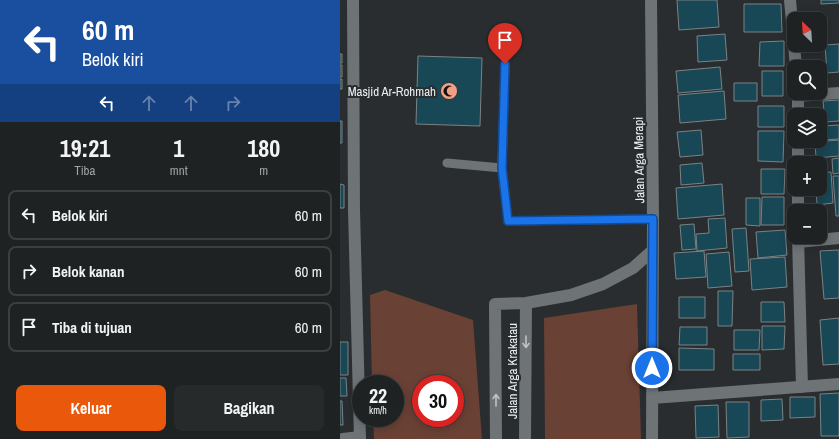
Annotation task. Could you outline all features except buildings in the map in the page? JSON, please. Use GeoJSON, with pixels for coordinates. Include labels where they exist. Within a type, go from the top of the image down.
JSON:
{"type":"FeatureCollection","features":[{"type":"Feature","properties":{"kind":"street"},"geometry":{"type":"LineString","coordinates":[[343,439],[360,438],[354,210],[353,0]]}},
{"type":"Feature","properties":{"kind":"street","name":"Jalan Arga Merapi"},"geometry":{"type":"LineString","coordinates":[[651,0],[653,219],[652,439]]}},
{"type":"Feature","properties":{"kind":"street"},"geometry":{"type":"LineString","coordinates":[[790,0],[791,12]]}},
{"type":"Feature","properties":{"kind":"street"},"geometry":{"type":"LineString","coordinates":[[827,93],[839,93]]}},
{"type":"Feature","properties":{"kind":"street"},"geometry":{"type":"LineString","coordinates":[[827,238],[839,238]]}},
{"type":"Feature","properties":{"kind":"street"},"geometry":{"type":"LineString","coordinates":[[798,244],[802,387]]}},
{"type":"Feature","properties":{"kind":"street"},"geometry":{"type":"LineString","coordinates":[[526,303],[571,295],[603,284],[633,268],[652,251]]}},
{"type":"Feature","properties":{"kind":"street","name":"Jalan Arga Krakatau"},"geometry":{"type":"LineString","coordinates":[[496,439],[495,304],[526,303],[526,439]]}},
{"type":"Feature","properties":{"kind":"street"},"geometry":{"type":"LineString","coordinates":[[652,398],[839,384]]}},
{"type":"Feature","properties":{"kind":"lane"},"geometry":{"type":"LineString","coordinates":[[505,64],[502,168],[508,221],[653,219]]}},
{"type":"Feature","properties":{"kind":"lane"},"geometry":{"type":"LineString","coordinates":[[447,163],[502,168]]}},
{"type":"Feature","properties":{"kind":"shaded area"},"geometry":{"type":"Polygon","coordinates":[[[385,290],[473,320],[482,439],[374,439],[373,427],[404,427],[404,375],[372,375],[370,295],[385,290]]]}},
{"type":"Feature","properties":{"kind":"shaded area"},"geometry":{"type":"Polygon","coordinates":[[[637,304],[641,439],[545,439],[544,318],[637,304]]]}},
{"type":"Feature","properties":{"kind":"place","name":"Masjid Ar-Rohmah"},"geometry":{"type":"Point","coordinates":[449,91]}},
{"type":"Feature","properties":{"kind":"route"},"geometry":{"type":"LineString","coordinates":[[505,64],[502,168],[508,221],[653,219],[652,368]]}}]}
